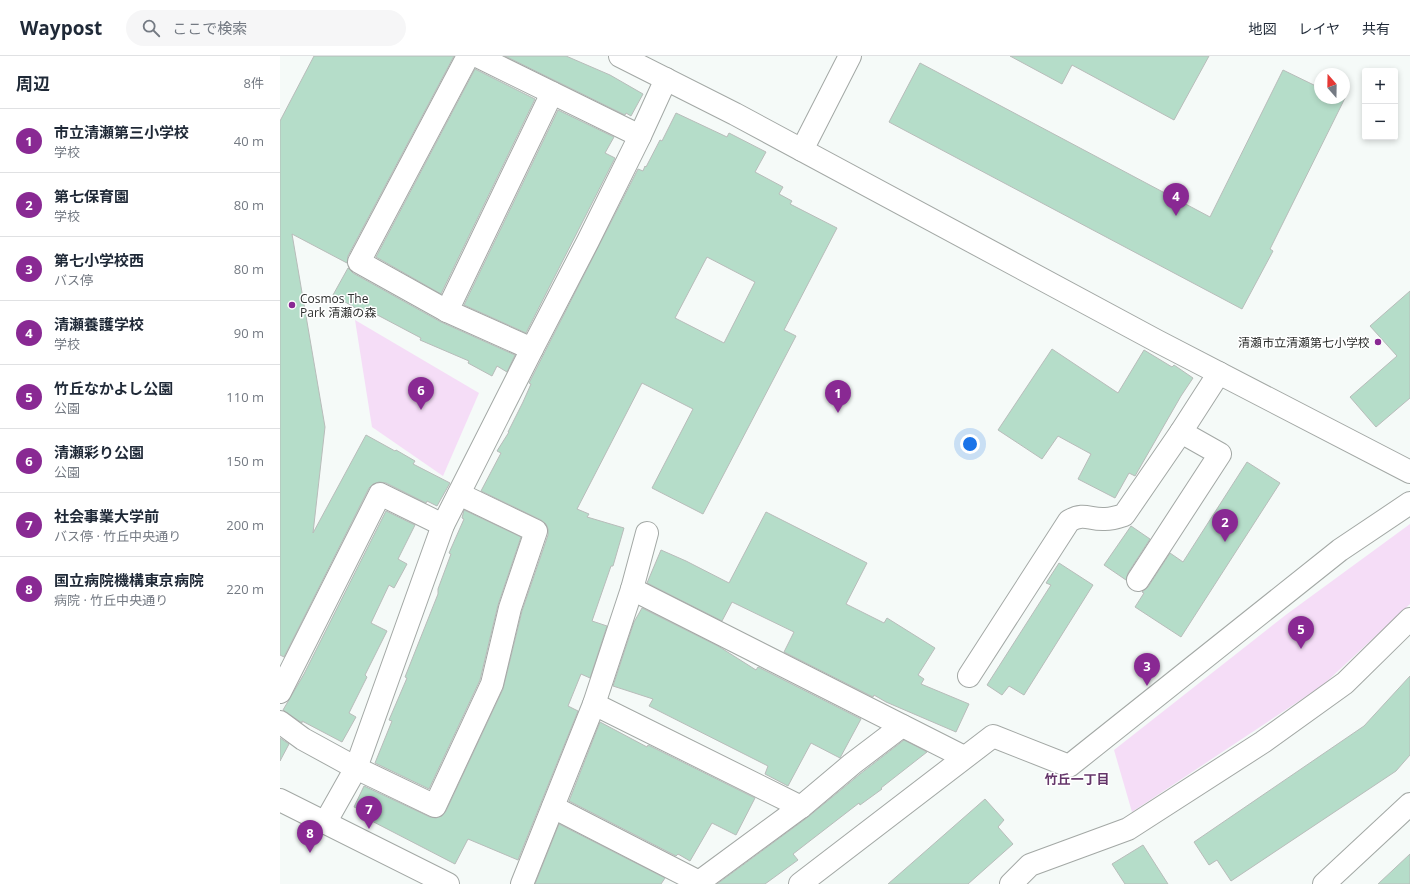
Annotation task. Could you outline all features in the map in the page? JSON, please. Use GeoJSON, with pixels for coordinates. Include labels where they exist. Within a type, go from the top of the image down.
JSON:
{"type":"FeatureCollection","features":[{"type":"Feature","properties":{"kind":"street"},"geometry":{"type":"LineString","coordinates":[[468,56],[359,262],[447,311],[532,349]]}},
{"type":"Feature","properties":{"kind":"street"},"geometry":{"type":"LineString","coordinates":[[477,56],[640,136]]}},
{"type":"Feature","properties":{"kind":"street"},"geometry":{"type":"LineString","coordinates":[[620,56],[802,150],[1219,373],[1410,472]]}},
{"type":"Feature","properties":{"kind":"street"},"geometry":{"type":"LineString","coordinates":[[802,150],[850,56]]}},
{"type":"Feature","properties":{"kind":"street"},"geometry":{"type":"LineString","coordinates":[[325,823],[356,768],[443,525],[588,241],[640,136],[666,79]]}},
{"type":"Feature","properties":{"kind":"street"},"geometry":{"type":"LineString","coordinates":[[447,311],[552,93]]}},
{"type":"Feature","properties":{"kind":"street"},"geometry":{"type":"LineString","coordinates":[[969,676],[1069,521],[1083,516],[1097,519],[1114,518],[1124,515],[1181,432],[1219,373]]}},
{"type":"Feature","properties":{"kind":"street"},"geometry":{"type":"LineString","coordinates":[[1138,580],[1220,454],[1181,432]]}},
{"type":"Feature","properties":{"kind":"street"},"geometry":{"type":"LineString","coordinates":[[280,692],[380,494],[443,525]]}},
{"type":"Feature","properties":{"kind":"street"},"geometry":{"type":"LineString","coordinates":[[280,722],[303,739],[356,768],[435,806],[492,684],[510,608],[536,532],[459,494]]}},
{"type":"Feature","properties":{"kind":"street"},"geometry":{"type":"LineString","coordinates":[[800,884],[993,736],[1069,766],[1340,550],[1410,504]]}},
{"type":"Feature","properties":{"kind":"street"},"geometry":{"type":"LineString","coordinates":[[522,884],[594,704],[632,589],[647,533]]}},
{"type":"Feature","properties":{"kind":"street"},"geometry":{"type":"LineString","coordinates":[[632,589],[964,758]]}},
{"type":"Feature","properties":{"kind":"street"},"geometry":{"type":"LineString","coordinates":[[1011,884],[1030,865],[1128,829],[1262,742],[1345,683],[1410,619]]}},
{"type":"Feature","properties":{"kind":"street"},"geometry":{"type":"LineString","coordinates":[[594,704],[801,807]]}},
{"type":"Feature","properties":{"kind":"street"},"geometry":{"type":"LineString","coordinates":[[553,807],[699,882],[801,807],[852,764],[902,726]]}},
{"type":"Feature","properties":{"kind":"street"},"geometry":{"type":"LineString","coordinates":[[280,800],[448,884]]}},
{"type":"Feature","properties":{"kind":"street"},"geometry":{"type":"LineString","coordinates":[[1324,884],[1410,804]]}},
{"type":"Feature","properties":{"kind":"shaded area"},"geometry":{"type":"Polygon","coordinates":[[[355,320],[479,393],[443,476],[372,427],[355,320]]]}},
{"type":"Feature","properties":{"kind":"shaded area"},"geometry":{"type":"Polygon","coordinates":[[[1410,524],[1410,604],[1323,685],[1132,812],[1114,750],[1287,614],[1410,524]]]}},
{"type":"Feature","properties":{"kind":"building"},"geometry":{"type":"Polygon","coordinates":[[[314,56],[454,56],[348,256],[347,263],[292,234],[325,427],[313,533],[366,435],[415,461],[413,464],[450,483],[437,506],[427,501],[426,503],[386,483],[379,482],[373,484],[369,488],[284,657],[280,655],[280,121],[314,56]]]}},
{"type":"Feature","properties":{"kind":"building"},"geometry":{"type":"Polygon","coordinates":[[[505,56],[566,56],[610,75],[643,94],[631,116],[626,113],[625,115],[505,56]]]}},
{"type":"Feature","properties":{"kind":"building"},"geometry":{"type":"Polygon","coordinates":[[[1010,56],[1209,56],[1174,120],[1072,65],[1062,84],[1010,56]]]}},
{"type":"Feature","properties":{"kind":"building"},"geometry":{"type":"Polygon","coordinates":[[[920,63],[1210,217],[1283,70],[1314,85],[1314,104],[1342,104],[1270,249],[1273,251],[1242,309],[889,122],[920,63]]]}},
{"type":"Feature","properties":{"kind":"building"},"geometry":{"type":"Polygon","coordinates":[[[475,69],[535,99],[441,294],[376,257],[475,69]]]}},
{"type":"Feature","properties":{"kind":"building"},"geometry":{"type":"Polygon","coordinates":[[[558,110],[614,137],[605,153],[615,158],[526,333],[464,305],[558,110]]]}},
{"type":"Feature","properties":{"kind":"building"},"geometry":{"type":"Polygon","coordinates":[[[676,113],[727,137],[729,133],[766,152],[755,172],[783,187],[779,194],[792,201],[790,204],[837,228],[784,330],[796,336],[703,514],[652,488],[693,409],[642,383],[577,509],[589,514],[587,517],[624,528],[613,566],[611,566],[592,621],[607,626],[590,678],[581,674],[568,706],[578,711],[518,860],[468,839],[455,864],[364,817],[366,812],[354,807],[364,786],[430,817],[436,818],[442,816],[446,811],[503,689],[522,611],[548,535],[548,529],[546,524],[541,520],[481,491],[501,453],[497,451],[509,432],[531,384],[529,383],[638,169],[643,171],[660,140],[662,141],[676,113]],[[707,257],[675,318],[724,343],[755,282],[707,257]]]}},
{"type":"Feature","properties":{"kind":"building"},"geometry":{"type":"Polygon","coordinates":[[[348,268],[353,273],[441,322],[515,355],[507,372],[497,366],[492,376],[468,363],[469,361],[420,340],[421,338],[368,310],[366,314],[333,295],[348,268]]]}},
{"type":"Feature","properties":{"kind":"building"},"geometry":{"type":"Polygon","coordinates":[[[1410,291],[1410,398],[1376,427],[1350,397],[1397,356],[1370,326],[1410,291]]]}},
{"type":"Feature","properties":{"kind":"building"},"geometry":{"type":"Polygon","coordinates":[[[1052,349],[1118,393],[1144,350],[1172,367],[1174,365],[1193,378],[1135,476],[1129,473],[1115,498],[1078,479],[1091,454],[1058,436],[1042,459],[998,430],[1052,349]]]}},
{"type":"Feature","properties":{"kind":"building"},"geometry":{"type":"Polygon","coordinates":[[[1247,462],[1280,483],[1181,637],[1135,607],[1144,593],[1142,592],[1148,587],[1170,553],[1183,562],[1247,462]]]}},
{"type":"Feature","properties":{"kind":"building"},"geometry":{"type":"Polygon","coordinates":[[[464,510],[521,537],[498,605],[480,680],[429,789],[375,763],[392,721],[389,720],[407,678],[405,677],[438,594],[438,589],[451,554],[449,553],[464,519],[462,518],[464,510]]]}},
{"type":"Feature","properties":{"kind":"building"},"geometry":{"type":"Polygon","coordinates":[[[386,511],[415,525],[398,559],[407,564],[394,588],[389,585],[371,623],[387,631],[365,675],[367,677],[349,713],[356,717],[342,742],[302,721],[302,723],[283,710],[304,674],[386,511]]]}},
{"type":"Feature","properties":{"kind":"building"},"geometry":{"type":"Polygon","coordinates":[[[766,512],[867,563],[846,604],[884,623],[887,618],[935,648],[918,675],[924,679],[921,684],[969,704],[956,732],[886,702],[874,695],[873,697],[784,652],[794,632],[732,602],[722,621],[647,583],[661,550],[729,583],[766,512]]]}},
{"type":"Feature","properties":{"kind":"building"},"geometry":{"type":"Polygon","coordinates":[[[1131,526],[1150,539],[1128,573],[1126,580],[1104,565],[1131,526]]]}},
{"type":"Feature","properties":{"kind":"building"},"geometry":{"type":"Polygon","coordinates":[[[1059,563],[1093,585],[1024,695],[1009,686],[1002,695],[987,685],[1051,585],[1046,583],[1059,563]]]}},
{"type":"Feature","properties":{"kind":"building"},"geometry":{"type":"Polygon","coordinates":[[[642,608],[718,646],[756,670],[758,667],[861,719],[840,758],[811,743],[788,786],[765,774],[768,766],[649,706],[653,699],[613,686],[634,622],[642,608]]]}},
{"type":"Feature","properties":{"kind":"building"},"geometry":{"type":"Polygon","coordinates":[[[1410,676],[1410,755],[1396,771],[1231,881],[1217,860],[1209,865],[1194,842],[1364,726],[1410,676]]]}},
{"type":"Feature","properties":{"kind":"building"},"geometry":{"type":"Polygon","coordinates":[[[600,722],[647,747],[648,745],[755,798],[736,835],[712,823],[690,861],[678,854],[676,856],[569,801],[600,722]]]}},
{"type":"Feature","properties":{"kind":"building"},"geometry":{"type":"Polygon","coordinates":[[[280,738],[289,744],[280,761],[280,738]]]}},
{"type":"Feature","properties":{"kind":"building"},"geometry":{"type":"Polygon","coordinates":[[[904,740],[927,752],[881,788],[882,789],[860,805],[859,803],[793,854],[798,860],[765,884],[717,884],[808,817],[904,740]]]}},
{"type":"Feature","properties":{"kind":"building"},"geometry":{"type":"Polygon","coordinates":[[[985,799],[1004,820],[998,827],[1013,844],[968,884],[888,884],[985,799]]]}},
{"type":"Feature","properties":{"kind":"building"},"geometry":{"type":"Polygon","coordinates":[[[559,824],[665,878],[661,884],[535,884],[559,824]]]}},
{"type":"Feature","properties":{"kind":"building"},"geometry":{"type":"Polygon","coordinates":[[[1143,845],[1168,884],[1125,884],[1112,864],[1143,845]]]}},
{"type":"Feature","properties":{"kind":"building"},"geometry":{"type":"Polygon","coordinates":[[[1410,854],[1410,884],[1378,884],[1410,854]]]}},
{"type":"Feature","properties":{"kind":"place","name":"清瀬養護学校"},"geometry":{"type":"Point","coordinates":[1176,216]}},
{"type":"Feature","properties":{"kind":"place","name":"Cosmos The Park 清瀬の森"},"geometry":{"type":"Point","coordinates":[292,305]}},
{"type":"Feature","properties":{"kind":"place","name":"清瀬市立清瀬第七小学校"},"geometry":{"type":"Point","coordinates":[1378,342]}},
{"type":"Feature","properties":{"kind":"place","name":"清瀬彩り公園"},"geometry":{"type":"Point","coordinates":[421,410]}},
{"type":"Feature","properties":{"kind":"place","name":"市立清瀬第三小学校"},"geometry":{"type":"Point","coordinates":[838,413]}},
{"type":"Feature","properties":{"kind":"place","name":"第七保育園"},"geometry":{"type":"Point","coordinates":[1225,542]}},
{"type":"Feature","properties":{"kind":"place","name":"竹丘なかよし公園"},"geometry":{"type":"Point","coordinates":[1301,649]}},
{"type":"Feature","properties":{"kind":"place","name":"第七小学校西"},"geometry":{"type":"Point","coordinates":[1147,686]}},
{"type":"Feature","properties":{"kind":"place","name":"社会事業大学前"},"geometry":{"type":"Point","coordinates":[369,829]}},
{"type":"Feature","properties":{"kind":"place","name":"国立病院機構東京病院"},"geometry":{"type":"Point","coordinates":[310,853]}},
{"type":"Feature","properties":{"kind":"district","name":"竹丘一丁目"},"geometry":{"type":"Point","coordinates":[1077,779]}}]}
